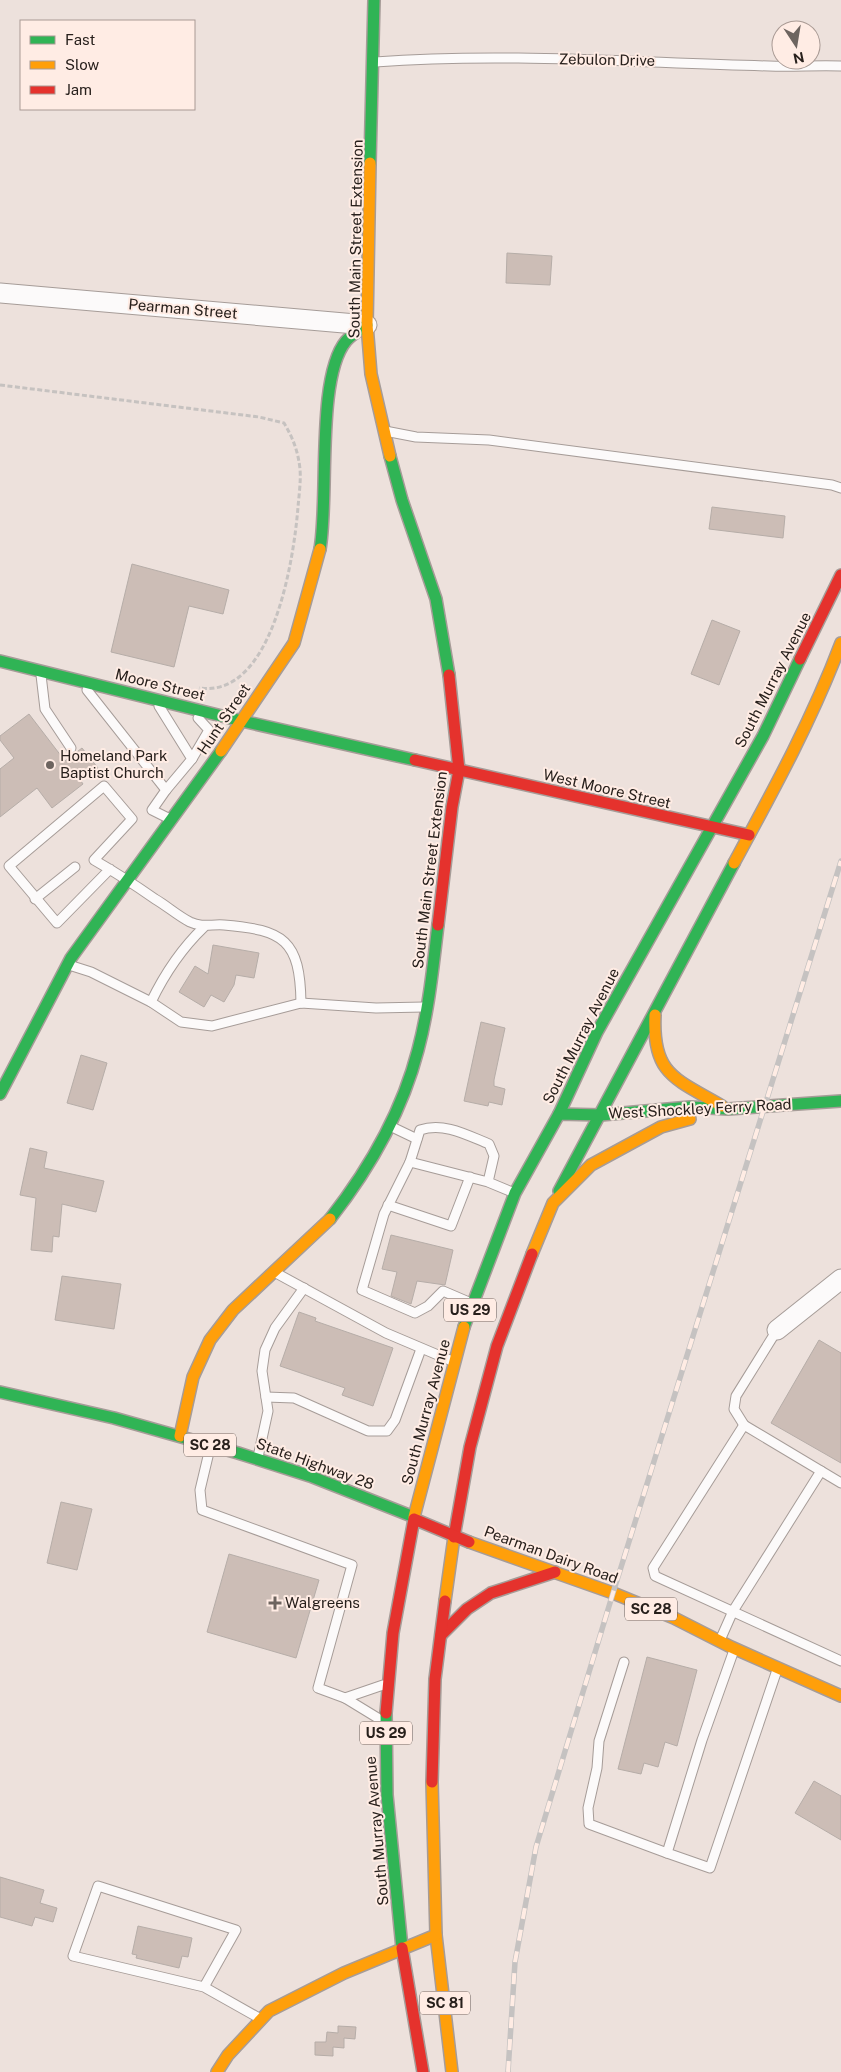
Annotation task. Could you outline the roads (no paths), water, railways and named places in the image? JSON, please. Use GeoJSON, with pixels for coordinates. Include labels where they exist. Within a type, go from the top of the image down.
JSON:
{"type":"FeatureCollection","features":[{"type":"Feature","properties":{"kind":"main road","name":"South Main Street Extension"},"geometry":{"type":"LineString","coordinates":[[180,1436],[193,1377],[210,1340],[233,1310],[275,1273],[335,1212],[356,1186],[390,1126],[418,1050],[426,1006],[452,807],[459,770],[446,650],[436,600],[402,500],[383,431],[372,374],[367,325],[374,0]]}},
{"type":"Feature","properties":{"kind":"main road","name":"Hunt Street"},"geometry":{"type":"LineString","coordinates":[[0,1094],[68,964],[242,721],[294,643],[321,546],[328,388],[334,360],[346,341],[367,325]]}},
{"type":"Feature","properties":{"kind":"main road","name":"South Murray Avenue"},"geometry":{"type":"LineString","coordinates":[[423,2072],[414,2028],[402,1948],[387,1801],[386,1723],[396,1606],[414,1519],[454,1362],[473,1304],[515,1193],[558,1114],[597,1032],[767,727],[841,575]]}},
{"type":"Feature","properties":{"kind":"main road"},"geometry":{"type":"LineString","coordinates":[[553,1203],[798,744],[841,643]]}},
{"type":"Feature","properties":{"kind":"main road","name":"Moore Street"},"geometry":{"type":"LineString","coordinates":[[0,661],[242,721],[459,770]]}},
{"type":"Feature","properties":{"kind":"main road","name":"West Moore Street"},"geometry":{"type":"LineString","coordinates":[[459,770],[749,835]]}},
{"type":"Feature","properties":{"kind":"main road"},"geometry":{"type":"LineString","coordinates":[[655,1015],[654,1039],[660,1063],[687,1086],[728,1109]]}},
{"type":"Feature","properties":{"kind":"main road","name":"West Shockley Ferry Road"},"geometry":{"type":"LineString","coordinates":[[558,1114],[601,1115],[690,1107],[728,1109],[841,1101]]}},
{"type":"Feature","properties":{"kind":"main road","name":"US 29"},"geometry":{"type":"LineString","coordinates":[[436,1935],[432,1792],[435,1679],[454,1537],[470,1447],[497,1346],[521,1280],[553,1203],[591,1165],[661,1127],[728,1109]]}},
{"type":"Feature","properties":{"kind":"main road","name":"State Highway 28"},"geometry":{"type":"LineString","coordinates":[[0,1392],[180,1436],[258,1459],[320,1479],[414,1519]]}},
{"type":"Feature","properties":{"kind":"main road","name":"Pearman Dairy Road"},"geometry":{"type":"LineString","coordinates":[[414,1519],[454,1537],[555,1572],[674,1618],[734,1648],[841,1696]]}},
{"type":"Feature","properties":{"kind":"main road"},"geometry":{"type":"LineString","coordinates":[[441,1635],[467,1609],[490,1593],[555,1572]]}},
{"type":"Feature","properties":{"kind":"main road"},"geometry":{"type":"LineString","coordinates":[[217,2072],[228,2054],[269,2011],[344,1974],[436,1935]]}},
{"type":"Feature","properties":{"kind":"main road","name":"SC 81"},"geometry":{"type":"LineString","coordinates":[[436,1935],[452,2072]]}},
{"type":"Feature","properties":{"kind":"street","name":"Pearman Street"},"geometry":{"type":"LineString","coordinates":[[0,293],[367,325]]}},
{"type":"Feature","properties":{"kind":"street"},"geometry":{"type":"LineString","coordinates":[[777,1330],[841,1280]]}},
{"type":"Feature","properties":{"kind":"lane","name":"Zebulon Drive"},"geometry":{"type":"LineString","coordinates":[[373,62],[487,57],[660,61],[770,66],[841,66]]}},
{"type":"Feature","properties":{"kind":"lane"},"geometry":{"type":"LineString","coordinates":[[383,431],[416,437],[489,440],[528,444],[841,488]]}},
{"type":"Feature","properties":{"kind":"lane"},"geometry":{"type":"LineString","coordinates":[[40,671],[45,709],[71,748]]}},
{"type":"Feature","properties":{"kind":"lane"},"geometry":{"type":"LineString","coordinates":[[80,680],[166,790]]}},
{"type":"Feature","properties":{"kind":"lane"},"geometry":{"type":"LineString","coordinates":[[155,699],[192,759]]}},
{"type":"Feature","properties":{"kind":"lane"},"geometry":{"type":"LineString","coordinates":[[172,820],[152,810],[192,759],[209,730],[187,707]]}},
{"type":"Feature","properties":{"kind":"lane"},"geometry":{"type":"LineString","coordinates":[[110,869],[57,923],[4,864],[104,786],[132,819],[94,860],[110,869],[189,921],[204,927],[221,925],[264,930],[281,938],[293,952],[300,975],[301,1003]]}},
{"type":"Feature","properties":{"kind":"lane"},"geometry":{"type":"LineString","coordinates":[[35,899],[75,867]]}},
{"type":"Feature","properties":{"kind":"lane"},"geometry":{"type":"LineString","coordinates":[[151,1002],[174,961],[184,947],[204,927]]}},
{"type":"Feature","properties":{"kind":"lane"},"geometry":{"type":"LineString","coordinates":[[68,964],[91,972],[151,1002],[181,1022],[212,1026],[301,1003],[376,1008],[426,1006]]}},
{"type":"Feature","properties":{"kind":"lane"},"geometry":{"type":"LineString","coordinates":[[390,1126],[417,1139]]}},
{"type":"Feature","properties":{"kind":"lane"},"geometry":{"type":"LineString","coordinates":[[473,1304],[443,1291],[428,1306],[415,1313],[362,1290],[388,1205],[410,1162],[420,1130],[433,1126],[456,1130],[489,1144],[494,1156],[488,1182]]}},
{"type":"Feature","properties":{"kind":"lane"},"geometry":{"type":"LineString","coordinates":[[410,1162],[488,1182],[515,1193]]}},
{"type":"Feature","properties":{"kind":"lane"},"geometry":{"type":"LineString","coordinates":[[388,1205],[451,1226],[470,1177]]}},
{"type":"Feature","properties":{"kind":"lane"},"geometry":{"type":"LineString","coordinates":[[275,1273],[359,1320],[454,1362]]}},
{"type":"Feature","properties":{"kind":"lane"},"geometry":{"type":"LineString","coordinates":[[258,1459],[268,1411],[262,1370],[264,1350],[275,1328],[304,1288]]}},
{"type":"Feature","properties":{"kind":"lane"},"geometry":{"type":"LineString","coordinates":[[777,1330],[736,1396],[734,1409],[744,1426],[841,1483]]}},
{"type":"Feature","properties":{"kind":"lane"},"geometry":{"type":"LineString","coordinates":[[266,1397],[294,1398],[368,1430],[387,1431],[395,1420],[421,1349]]}},
{"type":"Feature","properties":{"kind":"lane"},"geometry":{"type":"LineString","coordinates":[[744,1426],[653,1568],[655,1576],[841,1661]]}},
{"type":"Feature","properties":{"kind":"lane"},"geometry":{"type":"LineString","coordinates":[[210,1445],[200,1490],[202,1510],[352,1565],[318,1688],[345,1698],[386,1723]]}},
{"type":"Feature","properties":{"kind":"lane"},"geometry":{"type":"LineString","coordinates":[[720,1641],[733,1611],[821,1471]]}},
{"type":"Feature","properties":{"kind":"lane"},"geometry":{"type":"LineString","coordinates":[[667,1853],[702,1740],[734,1648]]}},
{"type":"Feature","properties":{"kind":"lane"},"geometry":{"type":"LineString","coordinates":[[624,1662],[598,1741],[597,1768],[588,1808],[589,1824],[710,1868],[778,1668]]}},
{"type":"Feature","properties":{"kind":"lane"},"geometry":{"type":"LineString","coordinates":[[345,1698],[388,1683]]}},
{"type":"Feature","properties":{"kind":"lane"},"geometry":{"type":"LineString","coordinates":[[204,1987],[236,1930],[98,1886],[73,1956],[204,1987],[261,2019]]}},
{"type":"Feature","properties":{"kind":"railway"},"geometry":{"type":"LineString","coordinates":[[508,2072],[515,1962],[536,1847],[841,861]]}},
{"type":"Feature","properties":{"kind":"place","name":"Homeland Park Baptist Church"},"geometry":{"type":"Point","coordinates":[50,765]}},
{"type":"Feature","properties":{"kind":"place","name":"Walgreens"},"geometry":{"type":"Point","coordinates":[275,1603]}}]}
